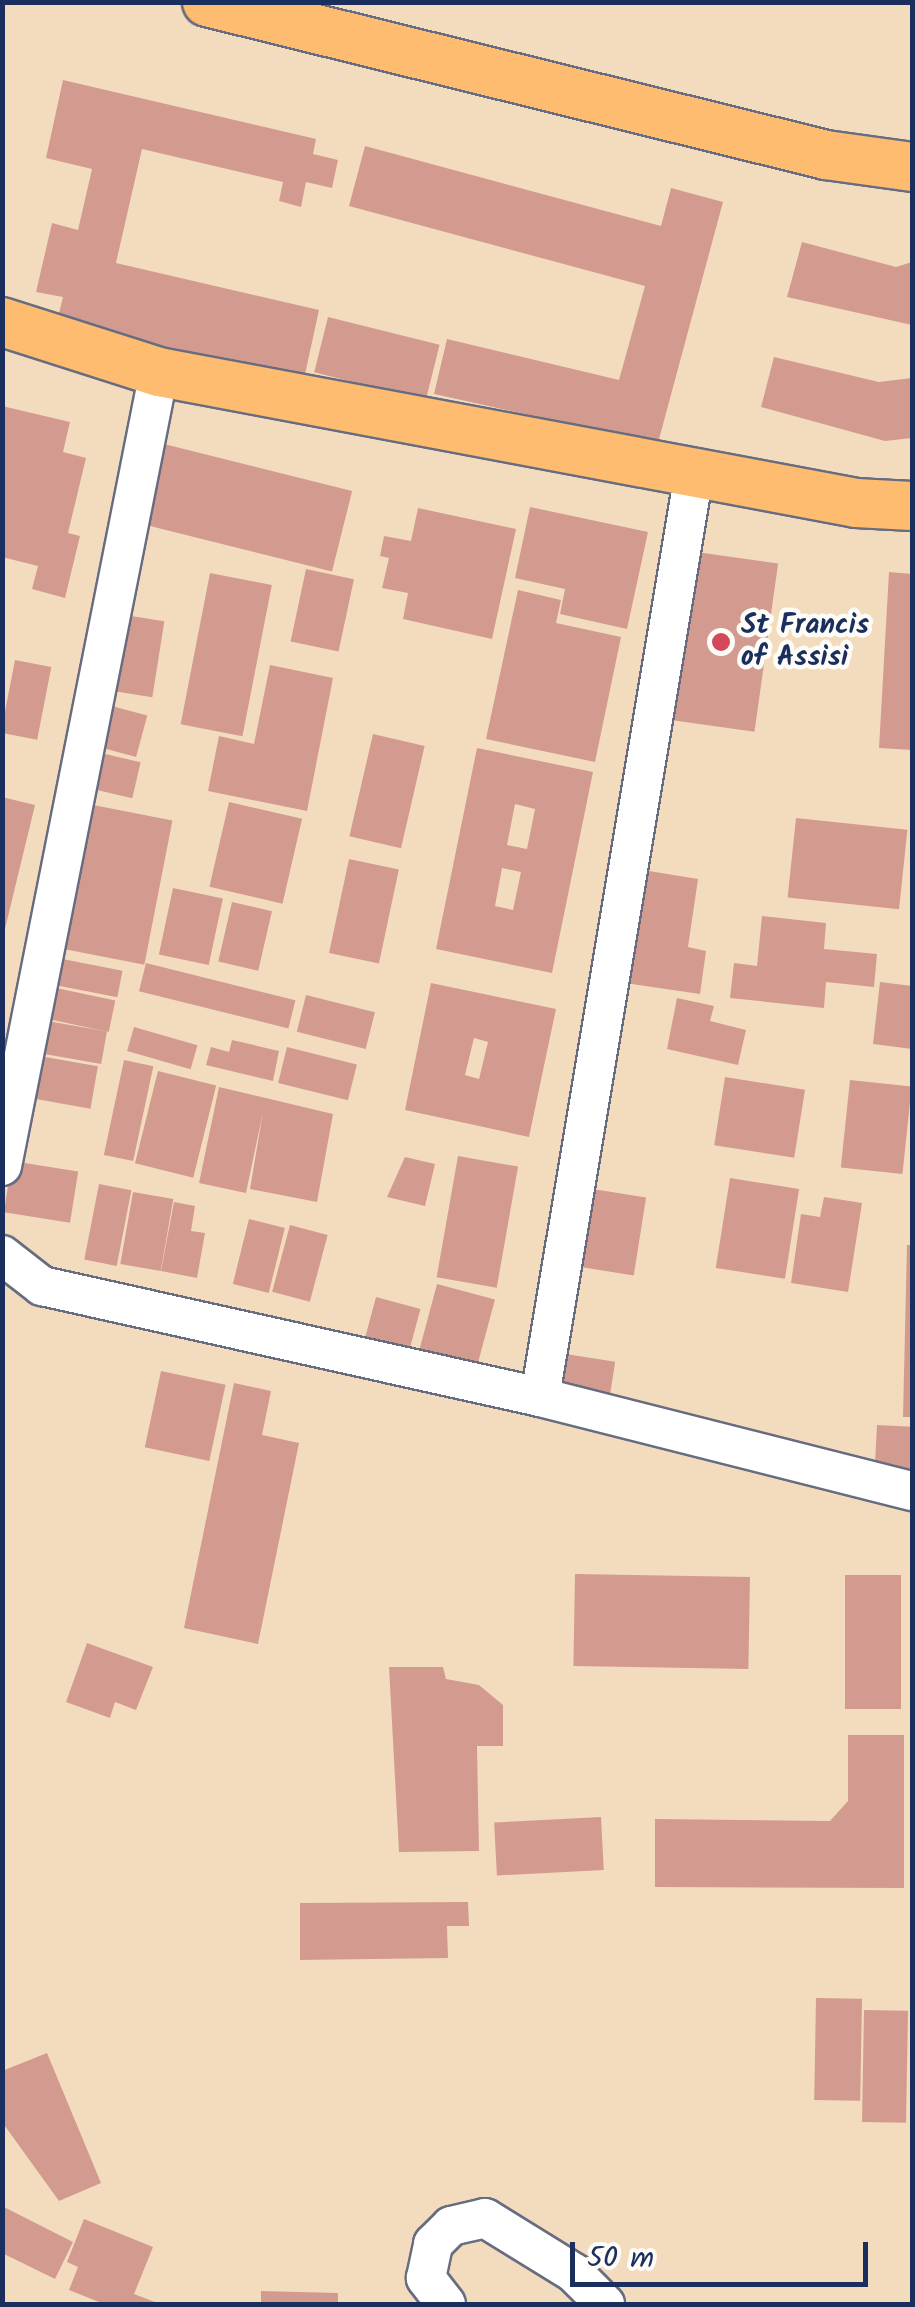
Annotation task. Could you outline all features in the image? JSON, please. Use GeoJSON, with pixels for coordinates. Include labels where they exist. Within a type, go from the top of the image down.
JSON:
{"type":"FeatureCollection","features":[{"type":"Feature","properties":{"kind":"main road"},"geometry":{"type":"LineString","coordinates":[[207,2],[826,155],[912,167]]}},
{"type":"Feature","properties":{"kind":"main road"},"geometry":{"type":"LineString","coordinates":[[2,322],[159,372],[694,474],[912,506]]}},
{"type":"Feature","properties":{"kind":"street"},"geometry":{"type":"LineString","coordinates":[[2,1166],[159,372]]}},
{"type":"Feature","properties":{"kind":"street"},"geometry":{"type":"LineString","coordinates":[[540,1397],[694,474]]}},
{"type":"Feature","properties":{"kind":"street"},"geometry":{"type":"LineString","coordinates":[[2,1255],[42,1286],[540,1397],[912,1491]]}},
{"type":"Feature","properties":{"kind":"street"},"geometry":{"type":"LineString","coordinates":[[446,2304],[426,2278],[433,2244],[451,2226],[485,2218],[574,2273],[605,2304]]}},
{"type":"Feature","properties":{"kind":"building"},"geometry":{"type":"Polygon","coordinates":[[[63,80],[316,139],[313,154],[338,160],[332,188],[306,182],[301,207],[279,201],[283,182],[142,149],[116,263],[319,310],[304,379],[57,321],[63,297],[36,292],[52,223],[78,230],[92,169],[46,158],[63,80]]]}},
{"type":"Feature","properties":{"kind":"building"},"geometry":{"type":"Polygon","coordinates":[[[365,146],[661,226],[671,188],[723,202],[658,443],[434,394],[447,339],[619,380],[645,286],[349,206],[365,146]]]}},
{"type":"Feature","properties":{"kind":"building"},"geometry":{"type":"Polygon","coordinates":[[[802,242],[896,267],[912,262],[912,325],[787,297],[802,242]]]}},
{"type":"Feature","properties":{"kind":"building"},"geometry":{"type":"Polygon","coordinates":[[[328,317],[440,345],[426,400],[314,372],[328,317]]]}},
{"type":"Feature","properties":{"kind":"building"},"geometry":{"type":"Polygon","coordinates":[[[774,357],[879,382],[912,378],[912,438],[885,441],[761,407],[774,357]]]}},
{"type":"Feature","properties":{"kind":"building"},"geometry":{"type":"Polygon","coordinates":[[[2,406],[70,422],[63,452],[86,458],[68,533],[80,536],[65,598],[32,589],[38,566],[2,557],[2,406]]]}},
{"type":"Feature","properties":{"kind":"building"},"geometry":{"type":"Polygon","coordinates":[[[160,443],[352,491],[332,571],[140,524],[160,443]]]}},
{"type":"Feature","properties":{"kind":"building"},"geometry":{"type":"Polygon","coordinates":[[[530,507],[648,532],[627,629],[560,614],[565,589],[515,578],[530,507]]]}},
{"type":"Feature","properties":{"kind":"building"},"geometry":{"type":"Polygon","coordinates":[[[418,508],[516,529],[492,639],[403,619],[408,593],[382,588],[389,558],[380,556],[384,536],[411,541],[418,508]]]}},
{"type":"Feature","properties":{"kind":"building","name":"St Francis of Assisi"},"geometry":{"type":"Polygon","coordinates":[[[689,551],[778,564],[754,732],[665,719],[689,551]]]}},
{"type":"Feature","properties":{"kind":"building"},"geometry":{"type":"Polygon","coordinates":[[[306,569],[354,579],[339,652],[291,641],[306,569]]]}},
{"type":"Feature","properties":{"kind":"building"},"geometry":{"type":"Polygon","coordinates":[[[889,572],[912,574],[912,750],[879,748],[889,572]]]}},
{"type":"Feature","properties":{"kind":"building"},"geometry":{"type":"Polygon","coordinates":[[[210,573],[272,585],[242,736],[181,724],[210,573]]]}},
{"type":"Feature","properties":{"kind":"building"},"geometry":{"type":"Polygon","coordinates":[[[518,590],[561,600],[556,623],[621,637],[595,762],[486,739],[518,590]]]}},
{"type":"Feature","properties":{"kind":"building"},"geometry":{"type":"Polygon","coordinates":[[[112,613],[164,621],[152,697],[100,689],[112,613]]]}},
{"type":"Feature","properties":{"kind":"building"},"geometry":{"type":"Polygon","coordinates":[[[15,660],[51,667],[37,740],[2,733],[15,660]]]}},
{"type":"Feature","properties":{"kind":"building"},"geometry":{"type":"Polygon","coordinates":[[[270,665],[333,678],[307,811],[208,791],[219,736],[254,744],[270,665]]]}},
{"type":"Feature","properties":{"kind":"building"},"geometry":{"type":"Polygon","coordinates":[[[97,702],[147,715],[136,757],[86,744],[97,702]]]}},
{"type":"Feature","properties":{"kind":"building"},"geometry":{"type":"Polygon","coordinates":[[[373,734],[425,746],[401,848],[349,836],[373,734]]]}},
{"type":"Feature","properties":{"kind":"building"},"geometry":{"type":"Polygon","coordinates":[[[477,748],[593,772],[552,973],[436,949],[477,748]],[[515,804],[507,845],[527,849],[535,809],[515,804]],[[502,868],[495,906],[513,910],[521,872],[502,868]]]}},
{"type":"Feature","properties":{"kind":"building"},"geometry":{"type":"Polygon","coordinates":[[[88,750],[141,762],[132,798],[80,786],[88,750]]]}},
{"type":"Feature","properties":{"kind":"building"},"geometry":{"type":"Polygon","coordinates":[[[2,797],[35,805],[4,933],[2,933],[2,797]]]}},
{"type":"Feature","properties":{"kind":"building"},"geometry":{"type":"Polygon","coordinates":[[[229,802],[302,819],[283,904],[209,887],[229,802]]]}},
{"type":"Feature","properties":{"kind":"building"},"geometry":{"type":"Polygon","coordinates":[[[88,804],[172,820],[144,965],[60,948],[88,804]]]}},
{"type":"Feature","properties":{"kind":"building"},"geometry":{"type":"Polygon","coordinates":[[[796,818],[907,830],[899,909],[788,898],[796,818]]]}},
{"type":"Feature","properties":{"kind":"building"},"geometry":{"type":"Polygon","coordinates":[[[349,859],[399,870],[379,964],[329,953],[349,859]]]}},
{"type":"Feature","properties":{"kind":"building"},"geometry":{"type":"Polygon","coordinates":[[[643,870],[698,879],[688,947],[706,951],[700,994],[625,983],[643,870]]]}},
{"type":"Feature","properties":{"kind":"building"},"geometry":{"type":"Polygon","coordinates":[[[173,888],[223,899],[209,965],[159,955],[173,888]]]}},
{"type":"Feature","properties":{"kind":"building"},"geometry":{"type":"Polygon","coordinates":[[[232,902],[272,911],[258,971],[218,961],[232,902]]]}},
{"type":"Feature","properties":{"kind":"building"},"geometry":{"type":"Polygon","coordinates":[[[762,916],[826,923],[824,949],[877,954],[874,987],[826,982],[824,1008],[730,998],[734,963],[757,966],[762,916]]]}},
{"type":"Feature","properties":{"kind":"building"},"geometry":{"type":"Polygon","coordinates":[[[42,955],[122,971],[117,997],[37,982],[42,955]]]}},
{"type":"Feature","properties":{"kind":"building"},"geometry":{"type":"Polygon","coordinates":[[[146,963],[295,1000],[288,1028],[139,991],[146,963]]]}},
{"type":"Feature","properties":{"kind":"building"},"geometry":{"type":"Polygon","coordinates":[[[880,982],[912,986],[912,1049],[873,1044],[880,982]]]}},
{"type":"Feature","properties":{"kind":"building"},"geometry":{"type":"Polygon","coordinates":[[[431,983],[556,1009],[529,1137],[405,1110],[431,983]],[[474,1038],[465,1075],[479,1079],[488,1042],[474,1038]]]}},
{"type":"Feature","properties":{"kind":"building"},"geometry":{"type":"Polygon","coordinates":[[[42,985],[115,1001],[109,1032],[35,1016],[42,985]]]}},
{"type":"Feature","properties":{"kind":"building"},"geometry":{"type":"Polygon","coordinates":[[[306,995],[375,1012],[366,1049],[297,1032],[306,995]]]}},
{"type":"Feature","properties":{"kind":"building"},"geometry":{"type":"Polygon","coordinates":[[[677,998],[714,1006],[710,1021],[746,1030],[738,1065],[667,1049],[677,998]]]}},
{"type":"Feature","properties":{"kind":"building"},"geometry":{"type":"Polygon","coordinates":[[[36,1019],[107,1032],[101,1064],[30,1051],[36,1019]]]}},
{"type":"Feature","properties":{"kind":"building"},"geometry":{"type":"Polygon","coordinates":[[[134,1027],[197,1045],[191,1069],[127,1051],[134,1027]]]}},
{"type":"Feature","properties":{"kind":"building"},"geometry":{"type":"Polygon","coordinates":[[[232,1040],[279,1051],[273,1081],[206,1065],[211,1047],[229,1052],[232,1040]]]}},
{"type":"Feature","properties":{"kind":"building"},"geometry":{"type":"Polygon","coordinates":[[[287,1047],[357,1064],[348,1100],[278,1083],[287,1047]]]}},
{"type":"Feature","properties":{"kind":"building"},"geometry":{"type":"Polygon","coordinates":[[[28,1054],[98,1066],[90,1109],[21,1096],[28,1054]]]}},
{"type":"Feature","properties":{"kind":"building"},"geometry":{"type":"Polygon","coordinates":[[[124,1060],[153,1066],[133,1161],[104,1155],[124,1060]]]}},
{"type":"Feature","properties":{"kind":"building"},"geometry":{"type":"Polygon","coordinates":[[[158,1071],[216,1086],[193,1178],[135,1163],[158,1071]]]}},
{"type":"Feature","properties":{"kind":"building"},"geometry":{"type":"Polygon","coordinates":[[[725,1077],[805,1090],[794,1158],[714,1145],[725,1077]]]}},
{"type":"Feature","properties":{"kind":"building"},"geometry":{"type":"Polygon","coordinates":[[[850,1080],[912,1086],[902,1174],[841,1168],[850,1080]]]}},
{"type":"Feature","properties":{"kind":"building"},"geometry":{"type":"Polygon","coordinates":[[[219,1087],[333,1114],[317,1202],[250,1189],[263,1112],[246,1193],[199,1183],[219,1087]]]}},
{"type":"Feature","properties":{"kind":"building"},"geometry":{"type":"Polygon","coordinates":[[[458,1156],[518,1167],[497,1288],[437,1277],[458,1156]]]}},
{"type":"Feature","properties":{"kind":"building"},"geometry":{"type":"Polygon","coordinates":[[[405,1157],[435,1164],[425,1206],[387,1197],[405,1157]]]}},
{"type":"Feature","properties":{"kind":"building"},"geometry":{"type":"Polygon","coordinates":[[[12,1161],[78,1171],[70,1223],[4,1212],[12,1161]]]}},
{"type":"Feature","properties":{"kind":"building"},"geometry":{"type":"Polygon","coordinates":[[[730,1178],[799,1189],[785,1279],[716,1268],[730,1178]]]}},
{"type":"Feature","properties":{"kind":"building"},"geometry":{"type":"Polygon","coordinates":[[[99,1184],[131,1190],[117,1266],[84,1260],[99,1184]]]}},
{"type":"Feature","properties":{"kind":"building"},"geometry":{"type":"Polygon","coordinates":[[[574,1186],[646,1197],[634,1275],[562,1264],[574,1186]]]}},
{"type":"Feature","properties":{"kind":"building"},"geometry":{"type":"Polygon","coordinates":[[[133,1192],[173,1199],[161,1271],[120,1264],[133,1192]]]}},
{"type":"Feature","properties":{"kind":"building"},"geometry":{"type":"Polygon","coordinates":[[[824,1197],[862,1203],[848,1292],[791,1283],[801,1214],[820,1217],[824,1197]]]}},
{"type":"Feature","properties":{"kind":"building"},"geometry":{"type":"Polygon","coordinates":[[[174,1202],[195,1206],[191,1231],[205,1233],[197,1278],[161,1271],[174,1202]]]}},
{"type":"Feature","properties":{"kind":"building"},"geometry":{"type":"Polygon","coordinates":[[[249,1219],[285,1228],[269,1293],[233,1284],[249,1219]]]}},
{"type":"Feature","properties":{"kind":"building"},"geometry":{"type":"Polygon","coordinates":[[[290,1225],[328,1235],[310,1302],[272,1292],[290,1225]]]}},
{"type":"Feature","properties":{"kind":"building"},"geometry":{"type":"Polygon","coordinates":[[[907,1245],[912,1245],[912,1417],[903,1417],[907,1245]]]}},
{"type":"Feature","properties":{"kind":"building"},"geometry":{"type":"Polygon","coordinates":[[[437,1284],[495,1300],[474,1378],[416,1362],[437,1284]]]}},
{"type":"Feature","properties":{"kind":"building"},"geometry":{"type":"Polygon","coordinates":[[[376,1297],[420,1309],[406,1361],[362,1349],[376,1297]]]}},
{"type":"Feature","properties":{"kind":"building"},"geometry":{"type":"Polygon","coordinates":[[[553,1352],[615,1362],[607,1413],[545,1403],[553,1352]]]}},
{"type":"Feature","properties":{"kind":"building"},"geometry":{"type":"Polygon","coordinates":[[[161,1371],[226,1385],[209,1461],[145,1447],[161,1371]]]}},
{"type":"Feature","properties":{"kind":"building"},"geometry":{"type":"Polygon","coordinates":[[[234,1383],[271,1391],[262,1435],[299,1443],[258,1644],[184,1628],[234,1383]]]}},
{"type":"Feature","properties":{"kind":"building"},"geometry":{"type":"Polygon","coordinates":[[[877,1425],[912,1427],[909,1476],[874,1474],[877,1425]]]}},
{"type":"Feature","properties":{"kind":"building"},"geometry":{"type":"Polygon","coordinates":[[[575,1574],[750,1577],[748,1669],[573,1666],[575,1574]]]}},
{"type":"Feature","properties":{"kind":"building"},"geometry":{"type":"Polygon","coordinates":[[[845,1575],[901,1575],[901,1709],[845,1709],[845,1575]]]}},
{"type":"Feature","properties":{"kind":"building"},"geometry":{"type":"Polygon","coordinates":[[[87,1643],[153,1667],[136,1710],[115,1702],[110,1718],[66,1702],[87,1643]]]}},
{"type":"Feature","properties":{"kind":"building"},"geometry":{"type":"Polygon","coordinates":[[[389,1667],[443,1667],[446,1679],[479,1685],[503,1705],[503,1746],[477,1746],[479,1851],[399,1852],[389,1667]]]}},
{"type":"Feature","properties":{"kind":"building"},"geometry":{"type":"Polygon","coordinates":[[[848,1735],[904,1735],[904,1888],[655,1887],[655,1819],[830,1821],[848,1801],[848,1735]]]}},
{"type":"Feature","properties":{"kind":"building"},"geometry":{"type":"Polygon","coordinates":[[[601,1817],[604,1870],[497,1876],[494,1823],[601,1817]]]}},
{"type":"Feature","properties":{"kind":"building"},"geometry":{"type":"Polygon","coordinates":[[[468,1902],[469,1926],[447,1926],[448,1958],[300,1960],[300,1903],[468,1902]]]}},
{"type":"Feature","properties":{"kind":"building"},"geometry":{"type":"Polygon","coordinates":[[[816,1998],[862,1999],[860,2101],[814,2100],[816,1998]]]}},
{"type":"Feature","properties":{"kind":"building"},"geometry":{"type":"Polygon","coordinates":[[[864,2010],[908,2011],[906,2123],[862,2122],[864,2010]]]}},
{"type":"Feature","properties":{"kind":"building"},"geometry":{"type":"Polygon","coordinates":[[[47,2053],[101,2183],[59,2201],[2,2122],[2,2071],[47,2053]]]}},
{"type":"Feature","properties":{"kind":"building"},"geometry":{"type":"Polygon","coordinates":[[[2,2206],[73,2242],[55,2279],[2,2253],[2,2206]]]}},
{"type":"Feature","properties":{"kind":"building"},"geometry":{"type":"Polygon","coordinates":[[[84,2219],[153,2247],[134,2294],[160,2304],[104,2304],[69,2290],[78,2267],[67,2262],[84,2219]]]}},
{"type":"Feature","properties":{"kind":"building"},"geometry":{"type":"Polygon","coordinates":[[[261,2291],[338,2293],[338,2304],[261,2304],[261,2291]]]}},
{"type":"Feature","properties":{"kind":"place","name":"St Francis of Assisi"},"geometry":{"type":"Point","coordinates":[721,642]}}]}
